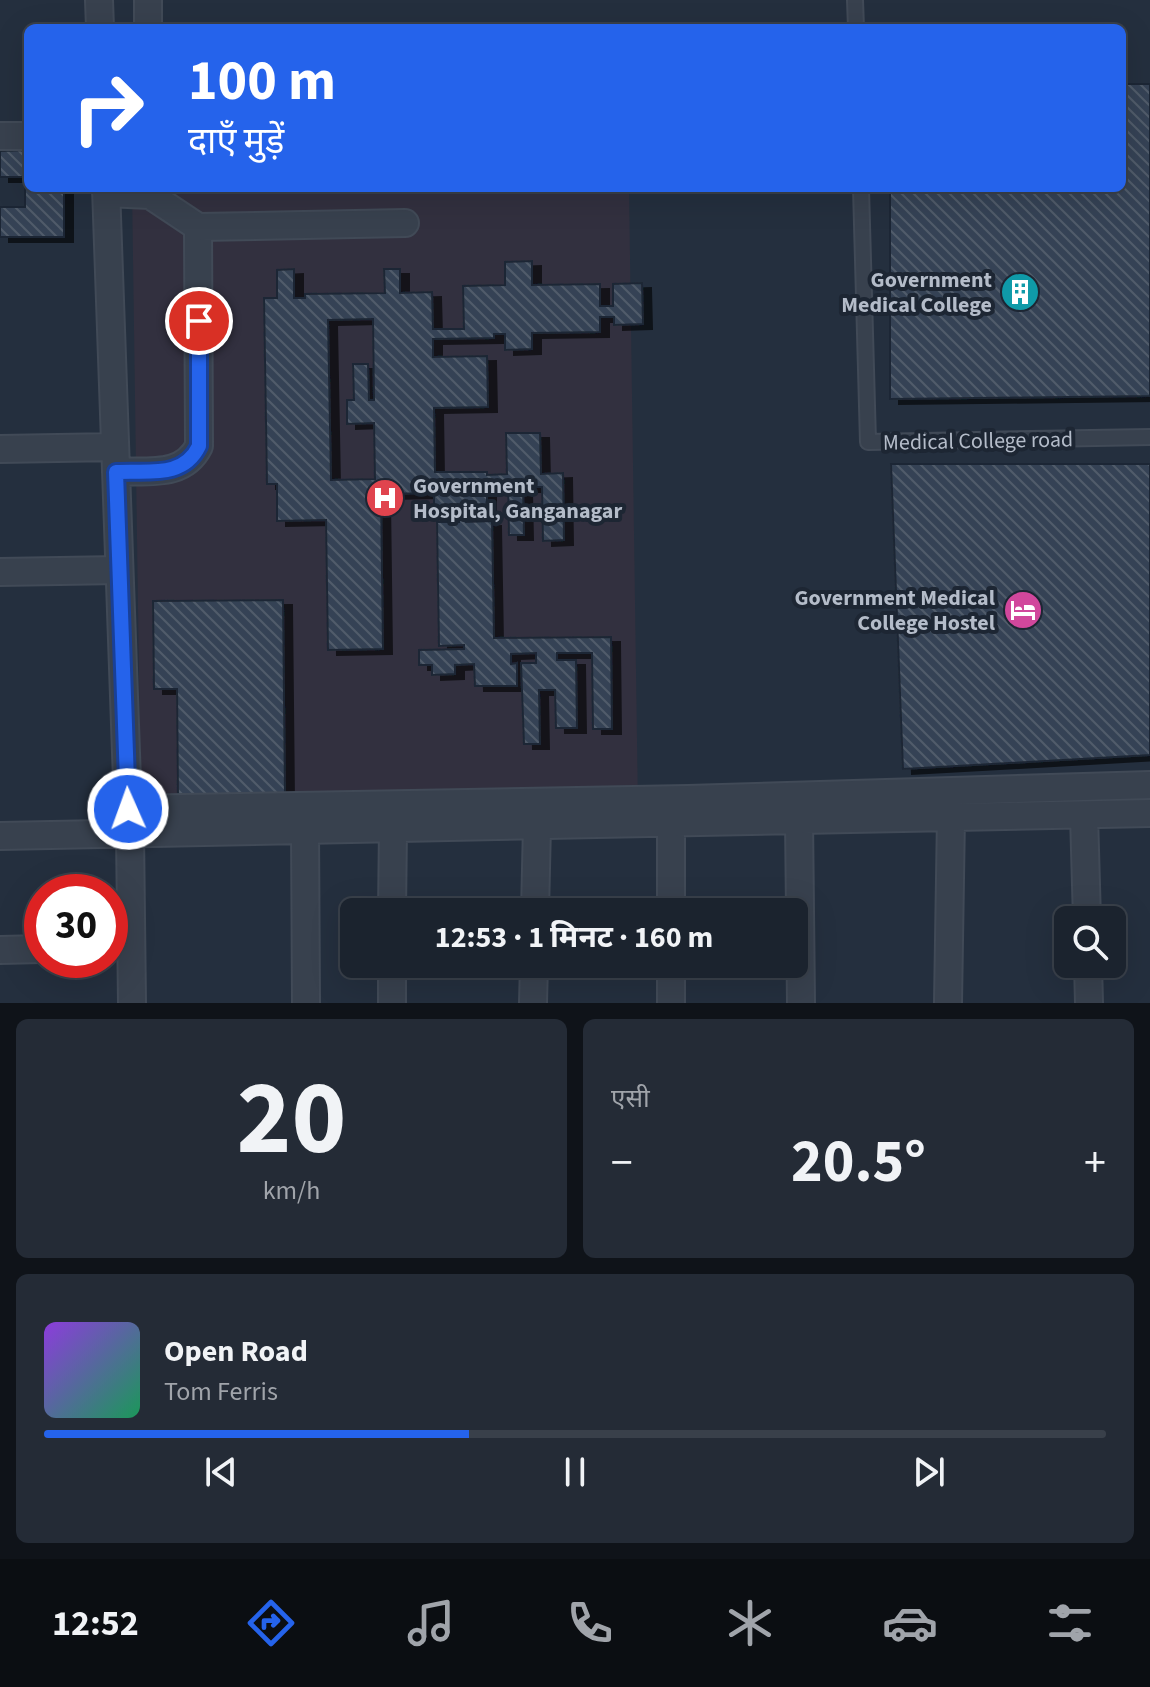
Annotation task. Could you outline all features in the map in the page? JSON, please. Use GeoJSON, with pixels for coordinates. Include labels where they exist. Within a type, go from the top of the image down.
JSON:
{"type":"FeatureCollection","features":[{"type":"Feature","properties":{"kind":"street"},"geometry":{"type":"LineString","coordinates":[[99,0],[100,24]]}},
{"type":"Feature","properties":{"kind":"street"},"geometry":{"type":"LineString","coordinates":[[148,0],[148,24]]}},
{"type":"Feature","properties":{"kind":"street"},"geometry":{"type":"LineString","coordinates":[[0,136],[24,136]]}},
{"type":"Feature","properties":{"kind":"street"},"geometry":{"type":"LineString","coordinates":[[106,192],[128,809],[673,799],[1150,785]]}},
{"type":"Feature","properties":{"kind":"street"},"geometry":{"type":"LineString","coordinates":[[150,192],[198,227],[405,223]]}},
{"type":"Feature","properties":{"kind":"street"},"geometry":{"type":"LineString","coordinates":[[0,449],[115,459],[180,469],[193,459],[199,446],[198,227]]}},
{"type":"Feature","properties":{"kind":"street"},"geometry":{"type":"LineString","coordinates":[[0,572],[119,570]]}},
{"type":"Feature","properties":{"kind":"street"},"geometry":{"type":"LineString","coordinates":[[0,836],[1150,813]]}},
{"type":"Feature","properties":{"kind":"street"},"geometry":{"type":"LineString","coordinates":[[1084,815],[1087,906]]}},
{"type":"Feature","properties":{"kind":"street"},"geometry":{"type":"LineString","coordinates":[[948,1003],[951,816]]}},
{"type":"Feature","properties":{"kind":"street"},"geometry":{"type":"LineString","coordinates":[[799,819],[801,1003]]}},
{"type":"Feature","properties":{"kind":"street"},"geometry":{"type":"LineString","coordinates":[[671,822],[671,898]]}},
{"type":"Feature","properties":{"kind":"street"},"geometry":{"type":"LineString","coordinates":[[535,898],[537,825]]}},
{"type":"Feature","properties":{"kind":"street"},"geometry":{"type":"LineString","coordinates":[[392,898],[393,828]]}},
{"type":"Feature","properties":{"kind":"street"},"geometry":{"type":"LineString","coordinates":[[305,829],[306,1003]]}},
{"type":"Feature","properties":{"kind":"street"},"geometry":{"type":"LineString","coordinates":[[127,874],[130,833]]}},
{"type":"Feature","properties":{"kind":"street"},"geometry":{"type":"LineString","coordinates":[[0,950],[24,949]]}},
{"type":"Feature","properties":{"kind":"street"},"geometry":{"type":"LineString","coordinates":[[127,978],[132,1003]]}},
{"type":"Feature","properties":{"kind":"street"},"geometry":{"type":"LineString","coordinates":[[392,978],[392,1003]]}},
{"type":"Feature","properties":{"kind":"street"},"geometry":{"type":"LineString","coordinates":[[533,1003],[534,978]]}},
{"type":"Feature","properties":{"kind":"street"},"geometry":{"type":"LineString","coordinates":[[671,978],[671,1003]]}},
{"type":"Feature","properties":{"kind":"street"},"geometry":{"type":"LineString","coordinates":[[1088,978],[1089,1003]]}},
{"type":"Feature","properties":{"kind":"lane"},"geometry":{"type":"LineString","coordinates":[[855,0],[856,24]]}},
{"type":"Feature","properties":{"kind":"lane","name":"Medical College road"},"geometry":{"type":"LineString","coordinates":[[861,192],[868,442],[1150,437]]}},
{"type":"Feature","properties":{"kind":"shaded area","name":"Government Hospital, Ganganagar"},"geometry":{"type":"Polygon","coordinates":[[[132,192],[629,192],[638,808],[141,816],[132,192]]]}},
{"type":"Feature","properties":{"kind":"building","name":"Government Medical College"},"geometry":{"type":"Polygon","coordinates":[[[1126,84],[1150,84],[1150,396],[890,399],[890,192],[1126,192],[1126,84]]]}},
{"type":"Feature","properties":{"kind":"building"},"geometry":{"type":"Polygon","coordinates":[[[24,150],[24,177],[0,177],[0,151],[24,150]]]}},
{"type":"Feature","properties":{"kind":"building"},"geometry":{"type":"Polygon","coordinates":[[[25,192],[64,192],[64,237],[0,237],[0,207],[25,207],[25,192]]]}},
{"type":"Feature","properties":{"kind":"building"},"geometry":{"type":"Polygon","coordinates":[[[532,261],[532,285],[600,284],[600,306],[613,306],[613,284],[642,283],[643,324],[614,325],[614,317],[600,317],[600,332],[532,333],[532,349],[505,350],[505,334],[494,334],[494,338],[433,339],[433,357],[487,356],[488,407],[434,408],[435,472],[507,474],[506,433],[540,433],[541,474],[563,473],[564,540],[543,541],[542,487],[523,487],[524,535],[509,535],[508,488],[487,488],[487,513],[466,513],[466,522],[492,521],[494,638],[611,637],[612,729],[593,729],[592,653],[557,653],[557,660],[576,660],[577,728],[556,728],[555,690],[539,690],[540,744],[524,744],[521,663],[536,663],[536,653],[511,654],[511,664],[517,663],[517,686],[475,686],[474,664],[455,665],[455,674],[432,675],[432,665],[419,665],[419,650],[464,649],[464,645],[439,646],[437,522],[459,522],[459,513],[434,513],[434,493],[381,494],[383,649],[328,650],[326,520],[277,521],[277,484],[267,484],[264,298],[277,298],[277,270],[294,269],[294,298],[305,298],[305,294],[385,293],[384,269],[400,269],[400,293],[432,292],[433,329],[464,329],[463,286],[505,285],[505,262],[532,261]],[[373,319],[328,320],[331,480],[375,479],[374,423],[347,424],[347,400],[354,400],[353,364],[368,364],[369,400],[374,400],[373,319]]]}},
{"type":"Feature","properties":{"kind":"building","name":"Government Medical College Hostel"},"geometry":{"type":"Polygon","coordinates":[[[891,464],[1150,464],[1150,755],[903,769],[891,464]]]}},
{"type":"Feature","properties":{"kind":"building"},"geometry":{"type":"Polygon","coordinates":[[[283,600],[285,796],[178,797],[177,689],[154,689],[153,601],[283,600]]]}},
{"type":"Feature","properties":{"kind":"place","name":"Government Medical College"},"geometry":{"type":"Point","coordinates":[1020,292]}},
{"type":"Feature","properties":{"kind":"place","name":"Government Hospital, Ganganagar"},"geometry":{"type":"Point","coordinates":[385,498]}},
{"type":"Feature","properties":{"kind":"place","name":"Government Medical College Hostel"},"geometry":{"type":"Point","coordinates":[1023,610]}},
{"type":"Feature","properties":{"kind":"route"},"geometry":{"type":"LineString","coordinates":[[128,809],[116,472],[180,469],[193,459],[199,446],[199,321]]}}]}
